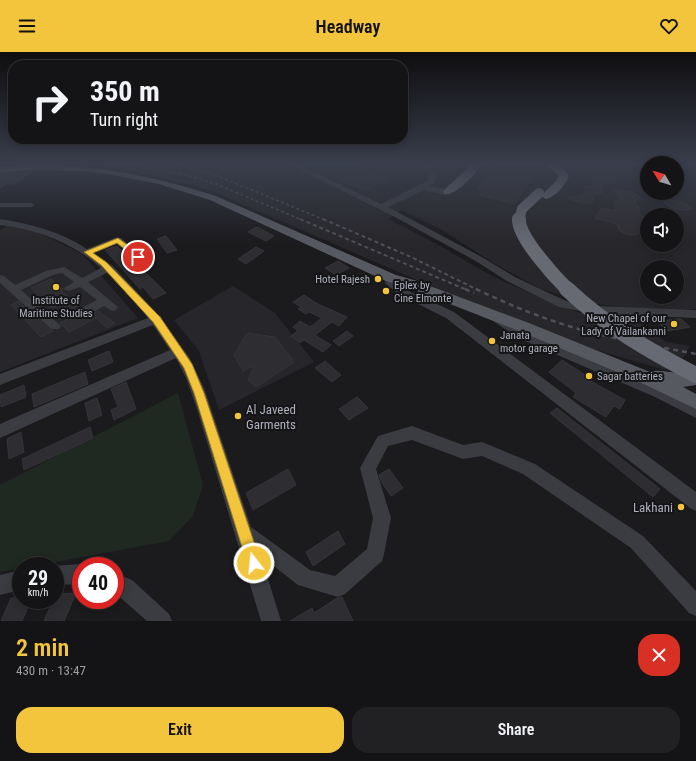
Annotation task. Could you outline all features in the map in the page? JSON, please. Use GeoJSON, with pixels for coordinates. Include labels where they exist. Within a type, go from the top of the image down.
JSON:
{"type":"FeatureCollection","features":[{"type":"Feature","properties":{"kind":"highway"},"geometry":{"type":"LineString","coordinates":[[542,195],[546,191]]}},
{"type":"Feature","properties":{"kind":"highway"},"geometry":{"type":"LineString","coordinates":[[551,191],[522,208],[519,217],[520,226],[527,241],[566,288],[585,305],[624,334],[695,378]]}},
{"type":"Feature","properties":{"kind":"main road"},"geometry":{"type":"LineString","coordinates":[[191,191],[213,198],[391,278],[409,283],[524,327],[634,372],[696,402]]}},
{"type":"Feature","properties":{"kind":"main road"},"geometry":{"type":"LineString","coordinates":[[634,372],[667,380],[681,381],[695,378]]}},
{"type":"Feature","properties":{"kind":"street"},"geometry":{"type":"LineString","coordinates":[[347,191],[381,207],[477,258],[511,279],[563,304],[597,310],[696,314]]}},
{"type":"Feature","properties":{"kind":"street"},"geometry":{"type":"LineString","coordinates":[[381,207],[416,191]]}},
{"type":"Feature","properties":{"kind":"street"},"geometry":{"type":"LineString","coordinates":[[436,191],[448,192]]}},
{"type":"Feature","properties":{"kind":"street"},"geometry":{"type":"LineString","coordinates":[[0,205],[32,205]]}},
{"type":"Feature","properties":{"kind":"street"},"geometry":{"type":"LineString","coordinates":[[0,222],[24,224],[42,230],[88,252],[108,268],[156,320],[178,352],[188,367],[199,393],[245,534],[271,621]]}},
{"type":"Feature","properties":{"kind":"street"},"geometry":{"type":"LineString","coordinates":[[88,252],[118,240],[149,266]]}},
{"type":"Feature","properties":{"kind":"street"},"geometry":{"type":"LineString","coordinates":[[69,288],[108,268]]}},
{"type":"Feature","properties":{"kind":"street"},"geometry":{"type":"LineString","coordinates":[[14,290],[58,270],[64,270],[108,304],[86,311]]}},
{"type":"Feature","properties":{"kind":"street"},"geometry":{"type":"LineString","coordinates":[[0,278],[55,326]]}},
{"type":"Feature","properties":{"kind":"street"},"geometry":{"type":"LineString","coordinates":[[391,278],[390,283],[402,292],[455,318],[696,502]]}},
{"type":"Feature","properties":{"kind":"street"},"geometry":{"type":"LineString","coordinates":[[495,316],[522,335],[660,393],[696,412]]}},
{"type":"Feature","properties":{"kind":"street"},"geometry":{"type":"LineString","coordinates":[[0,380],[156,320]]}},
{"type":"Feature","properties":{"kind":"street"},"geometry":{"type":"LineString","coordinates":[[0,431],[178,352]]}},
{"type":"Feature","properties":{"kind":"street"},"geometry":{"type":"LineString","coordinates":[[245,534],[304,578],[338,587],[375,554],[382,518],[368,468],[383,441],[412,433],[463,452],[482,449],[529,469],[637,542],[696,606]]}},
{"type":"Feature","properties":{"kind":"street"},"geometry":{"type":"LineString","coordinates":[[0,585],[12,582]]}},
{"type":"Feature","properties":{"kind":"street"},"geometry":{"type":"LineString","coordinates":[[124,588],[162,621]]}},
{"type":"Feature","properties":{"kind":"shaded area"},"geometry":{"type":"Polygon","coordinates":[[[211,191],[640,191],[640,200],[684,200],[684,191],[696,191],[696,309],[646,310],[588,303],[541,289],[495,264],[442,230],[401,210],[388,219],[435,243],[492,276],[553,303],[581,313],[638,321],[666,342],[690,346],[678,367],[665,370],[583,346],[470,303],[211,191]]]}},
{"type":"Feature","properties":{"kind":"shaded area","name":"Institute of Maritime Studies"},"geometry":{"type":"Polygon","coordinates":[[[10,224],[24,226],[75,250],[84,256],[138,318],[0,372],[0,230],[10,224]]]}},
{"type":"Feature","properties":{"kind":"shaded area"},"geometry":{"type":"Polygon","coordinates":[[[233,286],[275,313],[314,362],[219,410],[199,351],[174,320],[233,286]]]}},
{"type":"Feature","properties":{"kind":"shaded area"},"geometry":{"type":"Polygon","coordinates":[[[178,393],[203,485],[193,516],[169,541],[83,557],[72,557],[72,559],[64,560],[64,557],[12,557],[12,570],[0,572],[0,485],[178,393]]]}},
{"type":"Feature","properties":{"kind":"building"},"geometry":{"type":"Polygon","coordinates":[[[482,191],[523,191],[514,204],[480,195],[483,191],[482,191]]]}},
{"type":"Feature","properties":{"kind":"building"},"geometry":{"type":"Polygon","coordinates":[[[584,191],[602,191],[602,193],[593,194],[592,203],[581,203],[568,198],[584,195],[584,191]]]}},
{"type":"Feature","properties":{"kind":"building"},"geometry":{"type":"Polygon","coordinates":[[[613,191],[630,191],[640,197],[634,203],[638,206],[640,215],[640,233],[634,235],[626,234],[619,230],[617,224],[595,218],[602,208],[615,211],[614,202],[620,198],[613,191]]]}},
{"type":"Feature","properties":{"kind":"building"},"geometry":{"type":"Polygon","coordinates":[[[669,200],[683,202],[692,208],[686,210],[684,210],[684,208],[673,208],[668,206],[663,201],[669,200]]]}},
{"type":"Feature","properties":{"kind":"building"},"geometry":{"type":"Polygon","coordinates":[[[257,227],[274,236],[266,241],[248,232],[257,227]]]}},
{"type":"Feature","properties":{"kind":"building"},"geometry":{"type":"Polygon","coordinates":[[[166,236],[177,250],[167,253],[157,239],[166,236]]]}},
{"type":"Feature","properties":{"kind":"building"},"geometry":{"type":"Polygon","coordinates":[[[117,246],[166,293],[153,299],[143,287],[140,289],[105,250],[117,246]]]}},
{"type":"Feature","properties":{"kind":"building"},"geometry":{"type":"Polygon","coordinates":[[[256,247],[264,251],[246,264],[238,259],[256,247]]]}},
{"type":"Feature","properties":{"kind":"building"},"geometry":{"type":"Polygon","coordinates":[[[338,261],[349,268],[336,275],[325,268],[338,261]]]}},
{"type":"Feature","properties":{"kind":"building"},"geometry":{"type":"Polygon","coordinates":[[[51,279],[63,289],[61,290],[80,308],[79,312],[81,315],[90,316],[98,311],[115,323],[107,328],[96,318],[69,332],[60,323],[72,317],[59,305],[52,308],[31,288],[51,279]]]}},
{"type":"Feature","properties":{"kind":"building"},"geometry":{"type":"Polygon","coordinates":[[[304,295],[316,303],[347,317],[339,326],[332,322],[315,335],[331,345],[323,352],[304,340],[300,343],[291,336],[298,330],[293,327],[300,321],[310,327],[322,318],[309,312],[306,314],[298,309],[301,307],[293,302],[304,295]]]}},
{"type":"Feature","properties":{"kind":"building"},"geometry":{"type":"Polygon","coordinates":[[[18,301],[53,331],[41,337],[11,305],[18,301]]]}},
{"type":"Feature","properties":{"kind":"building","name":"New Chapel of our Lady of Vailankanni"},"geometry":{"type":"Polygon","coordinates":[[[681,319],[690,327],[668,331],[657,322],[681,319]]]}},
{"type":"Feature","properties":{"kind":"building"},"geometry":{"type":"Polygon","coordinates":[[[347,331],[353,336],[339,346],[333,341],[347,331]]]}},
{"type":"Feature","properties":{"kind":"building"},"geometry":{"type":"Polygon","coordinates":[[[247,333],[275,337],[294,362],[256,387],[248,380],[255,365],[243,371],[234,355],[247,333]]]}},
{"type":"Feature","properties":{"kind":"building"},"geometry":{"type":"Polygon","coordinates":[[[109,351],[113,362],[92,371],[88,360],[109,351]]]}},
{"type":"Feature","properties":{"kind":"building"},"geometry":{"type":"Polygon","coordinates":[[[562,360],[587,376],[585,378],[625,400],[620,409],[614,406],[606,417],[573,397],[576,393],[549,372],[562,360]]]}},
{"type":"Feature","properties":{"kind":"building"},"geometry":{"type":"Polygon","coordinates":[[[325,361],[341,375],[332,382],[315,368],[325,361]]]}},
{"type":"Feature","properties":{"kind":"building"},"geometry":{"type":"Polygon","coordinates":[[[85,372],[88,384],[34,407],[32,394],[85,372]]]}},
{"type":"Feature","properties":{"kind":"building"},"geometry":{"type":"Polygon","coordinates":[[[126,382],[136,409],[114,420],[111,410],[118,407],[111,389],[126,382]]]}},
{"type":"Feature","properties":{"kind":"building"},"geometry":{"type":"Polygon","coordinates":[[[24,385],[26,397],[1,407],[0,395],[24,385]]]}},
{"type":"Feature","properties":{"kind":"building"},"geometry":{"type":"Polygon","coordinates":[[[357,397],[368,408],[349,420],[339,409],[357,397]]]}},
{"type":"Feature","properties":{"kind":"building"},"geometry":{"type":"Polygon","coordinates":[[[97,398],[102,415],[89,421],[85,403],[97,398]]]}},
{"type":"Feature","properties":{"kind":"building"},"geometry":{"type":"Polygon","coordinates":[[[557,408],[660,489],[653,497],[550,413],[557,408]]]}},
{"type":"Feature","properties":{"kind":"building"},"geometry":{"type":"Polygon","coordinates":[[[90,427],[93,438],[24,470],[22,459],[90,427]]]}},
{"type":"Feature","properties":{"kind":"building"},"geometry":{"type":"Polygon","coordinates":[[[21,432],[24,452],[9,459],[7,439],[21,432]]]}},
{"type":"Feature","properties":{"kind":"building"},"geometry":{"type":"Polygon","coordinates":[[[288,469],[296,485],[253,510],[246,493],[288,469]]]}},
{"type":"Feature","properties":{"kind":"building"},"geometry":{"type":"Polygon","coordinates":[[[389,469],[403,488],[391,496],[382,483],[379,475],[389,469]]]}},
{"type":"Feature","properties":{"kind":"building"},"geometry":{"type":"Polygon","coordinates":[[[338,531],[345,544],[313,566],[306,552],[338,531]]]}},
{"type":"Feature","properties":{"kind":"building"},"geometry":{"type":"Polygon","coordinates":[[[72,593],[72,602],[64,621],[44,621],[49,609],[64,609],[64,594],[72,593]]]}},
{"type":"Feature","properties":{"kind":"building"},"geometry":{"type":"Polygon","coordinates":[[[342,597],[353,621],[290,621],[312,608],[314,613],[337,598],[342,597]]]}},
{"type":"Feature","properties":{"kind":"building"},"geometry":{"type":"Polygon","coordinates":[[[11,598],[12,609],[27,609],[22,621],[1,621],[11,598]]]}},
{"type":"Feature","properties":{"kind":"railway"},"geometry":{"type":"LineString","coordinates":[[232,191],[302,220]]}},
{"type":"Feature","properties":{"kind":"railway"},"geometry":{"type":"LineString","coordinates":[[253,191],[325,220]]}},
{"type":"Feature","properties":{"kind":"railway"},"geometry":{"type":"LineString","coordinates":[[300,219],[467,290]]}},
{"type":"Feature","properties":{"kind":"railway"},"geometry":{"type":"LineString","coordinates":[[323,219],[411,257],[478,290]]}},
{"type":"Feature","properties":{"kind":"railway"},"geometry":{"type":"LineString","coordinates":[[465,289],[474,293]]}},
{"type":"Feature","properties":{"kind":"railway"},"geometry":{"type":"LineString","coordinates":[[476,289],[524,310],[589,332],[617,339],[696,354]]}},
{"type":"Feature","properties":{"kind":"place","name":"Hotel Rajesh"},"geometry":{"type":"Point","coordinates":[378,279]}},
{"type":"Feature","properties":{"kind":"place","name":"Institute of Maritime Studies"},"geometry":{"type":"Point","coordinates":[56,287]}},
{"type":"Feature","properties":{"kind":"place","name":"Eplex by Cine Elmonte"},"geometry":{"type":"Point","coordinates":[386,291]}},
{"type":"Feature","properties":{"kind":"place","name":"New Chapel of our Lady of Vailankanni"},"geometry":{"type":"Point","coordinates":[674,324]}},
{"type":"Feature","properties":{"kind":"place","name":"Janata motor garage"},"geometry":{"type":"Point","coordinates":[492,341]}},
{"type":"Feature","properties":{"kind":"place","name":"Sagar batteries"},"geometry":{"type":"Point","coordinates":[589,376]}},
{"type":"Feature","properties":{"kind":"place","name":"Al Javeed Garments"},"geometry":{"type":"Point","coordinates":[238,416]}},
{"type":"Feature","properties":{"kind":"place","name":"Lakhani"},"geometry":{"type":"Point","coordinates":[681,507]}},
{"type":"Feature","properties":{"kind":"route"},"geometry":{"type":"LineString","coordinates":[[138,257],[118,240],[88,252],[104,263],[156,320],[188,367],[199,393],[254,563]]}}]}
